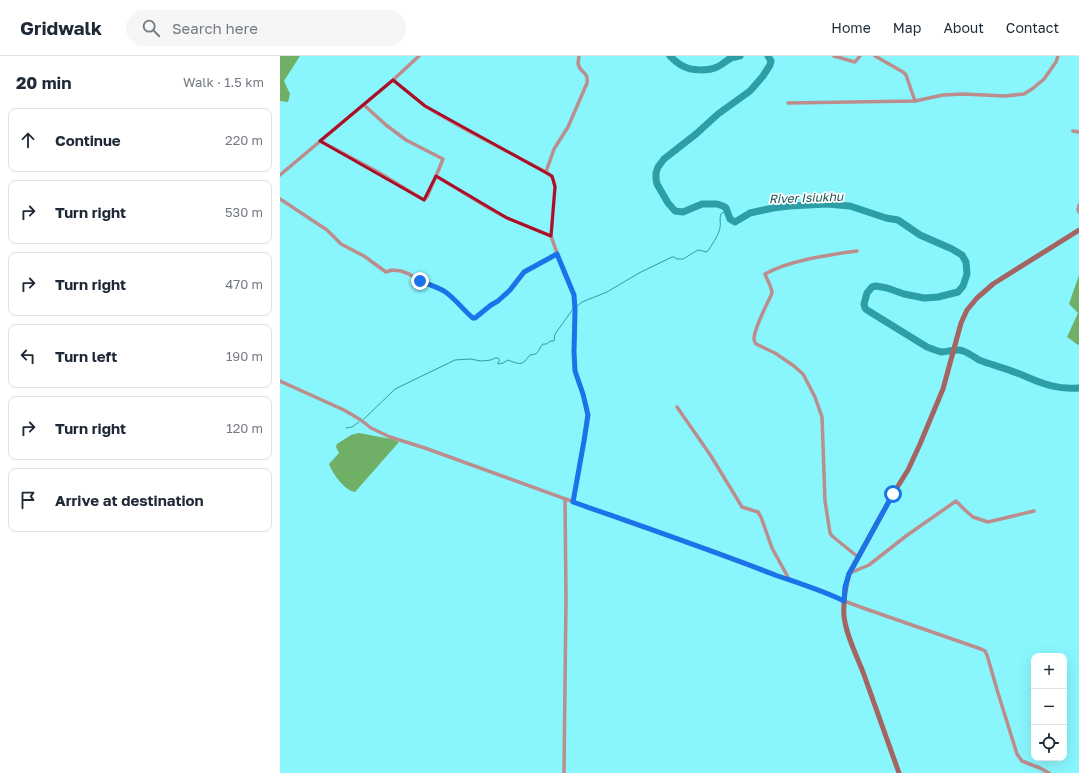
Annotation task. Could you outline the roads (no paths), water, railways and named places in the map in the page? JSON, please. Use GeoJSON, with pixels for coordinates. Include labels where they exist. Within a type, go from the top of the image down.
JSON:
{"type":"FeatureCollection","features":[{"type":"Feature","properties":{"kind":"main road"},"geometry":{"type":"LineString","coordinates":[[899,773],[851,642],[844,617],[845,587],[849,574],[893,494],[908,470],[920,444],[942,389],[961,323],[967,310],[977,298],[993,284],[1079,230]]}},
{"type":"Feature","properties":{"kind":"street"},"geometry":{"type":"LineString","coordinates":[[280,175],[364,105],[419,56]]}},
{"type":"Feature","properties":{"kind":"street"},"geometry":{"type":"LineString","coordinates":[[546,172],[554,149],[568,127],[587,83],[588,78],[578,64],[579,56]]}},
{"type":"Feature","properties":{"kind":"street"},"geometry":{"type":"LineString","coordinates":[[834,56],[855,62],[860,56]]}},
{"type":"Feature","properties":{"kind":"street"},"geometry":{"type":"LineString","coordinates":[[875,56],[906,75],[916,101]]}},
{"type":"Feature","properties":{"kind":"street"},"geometry":{"type":"LineString","coordinates":[[788,103],[916,101],[963,94],[1005,96],[1024,94],[1044,79],[1056,62],[1058,56]]}},
{"type":"Feature","properties":{"kind":"street"},"geometry":{"type":"LineString","coordinates":[[393,80],[425,106],[546,172],[552,176],[554,180],[556,187],[551,236],[574,295],[575,371],[588,415],[573,502]]}},
{"type":"Feature","properties":{"kind":"street"},"geometry":{"type":"LineString","coordinates":[[320,141],[373,169],[424,200],[427,197],[443,159],[406,140],[386,125],[364,105]]}},
{"type":"Feature","properties":{"kind":"street"},"geometry":{"type":"LineString","coordinates":[[1073,131],[1079,132]]}},
{"type":"Feature","properties":{"kind":"street"},"geometry":{"type":"LineString","coordinates":[[436,176],[507,218],[551,236]]}},
{"type":"Feature","properties":{"kind":"street"},"geometry":{"type":"LineString","coordinates":[[280,199],[327,230],[340,244],[369,259],[386,272],[392,270],[401,271],[420,281],[443,290],[473,318],[502,298],[524,272],[557,254]]}},
{"type":"Feature","properties":{"kind":"street"},"geometry":{"type":"LineString","coordinates":[[1079,205],[1079,212]]}},
{"type":"Feature","properties":{"kind":"street"},"geometry":{"type":"LineString","coordinates":[[857,251],[803,261],[773,269],[765,274],[772,293],[754,337],[756,344],[775,353],[803,374],[815,397],[822,417],[826,501],[830,533],[858,557]]}},
{"type":"Feature","properties":{"kind":"street"},"geometry":{"type":"LineString","coordinates":[[280,381],[344,410],[371,428],[390,437],[425,448],[713,551],[825,592],[844,601],[984,650],[988,655],[1017,754],[1020,759],[1049,773]]}},
{"type":"Feature","properties":{"kind":"street"},"geometry":{"type":"LineString","coordinates":[[677,407],[711,456],[742,507],[758,512],[772,548],[790,580]]}},
{"type":"Feature","properties":{"kind":"street"},"geometry":{"type":"LineString","coordinates":[[564,773],[566,599],[565,499]]}},
{"type":"Feature","properties":{"kind":"street"},"geometry":{"type":"LineString","coordinates":[[849,574],[869,565],[956,500],[973,517],[988,522],[1034,511]]}},
{"type":"Feature","properties":{"kind":"waterway","name":"River Isiukhu"},"geometry":{"type":"LineString","coordinates":[[670,56],[686,68],[700,70],[719,66],[731,58],[740,56]]}},
{"type":"Feature","properties":{"kind":"waterway","name":"River Isiukhu"},"geometry":{"type":"LineString","coordinates":[[768,56],[771,61],[770,65],[750,91],[718,114],[696,134],[664,159],[658,167],[656,173],[657,184],[668,203],[675,211],[683,212],[702,204],[717,204],[726,208],[730,219],[735,222],[750,213],[773,208],[827,204],[850,206],[886,218],[898,220],[920,235],[962,255],[966,262],[967,274],[963,286],[958,292],[938,297],[924,298],[876,286],[872,287],[867,293],[864,304],[867,310],[927,347],[942,352],[960,350],[979,360],[1047,385],[1062,388],[1079,388]]}},
{"type":"Feature","properties":{"kind":"waterway"},"geometry":{"type":"LineString","coordinates":[[576,307],[582,302],[607,292],[639,273],[672,257],[683,259],[698,250],[707,252],[719,231],[721,214],[727,210]]}},
{"type":"Feature","properties":{"kind":"waterway"},"geometry":{"type":"LineString","coordinates":[[364,419],[395,389],[455,360],[470,359],[481,361],[498,358],[500,360],[498,364],[508,360],[517,363],[523,362],[530,355],[537,353],[543,344],[554,341],[555,334],[573,309]]}},
{"type":"Feature","properties":{"kind":"waterway"},"geometry":{"type":"LineString","coordinates":[[346,428],[352,427],[359,422]]}}]}
